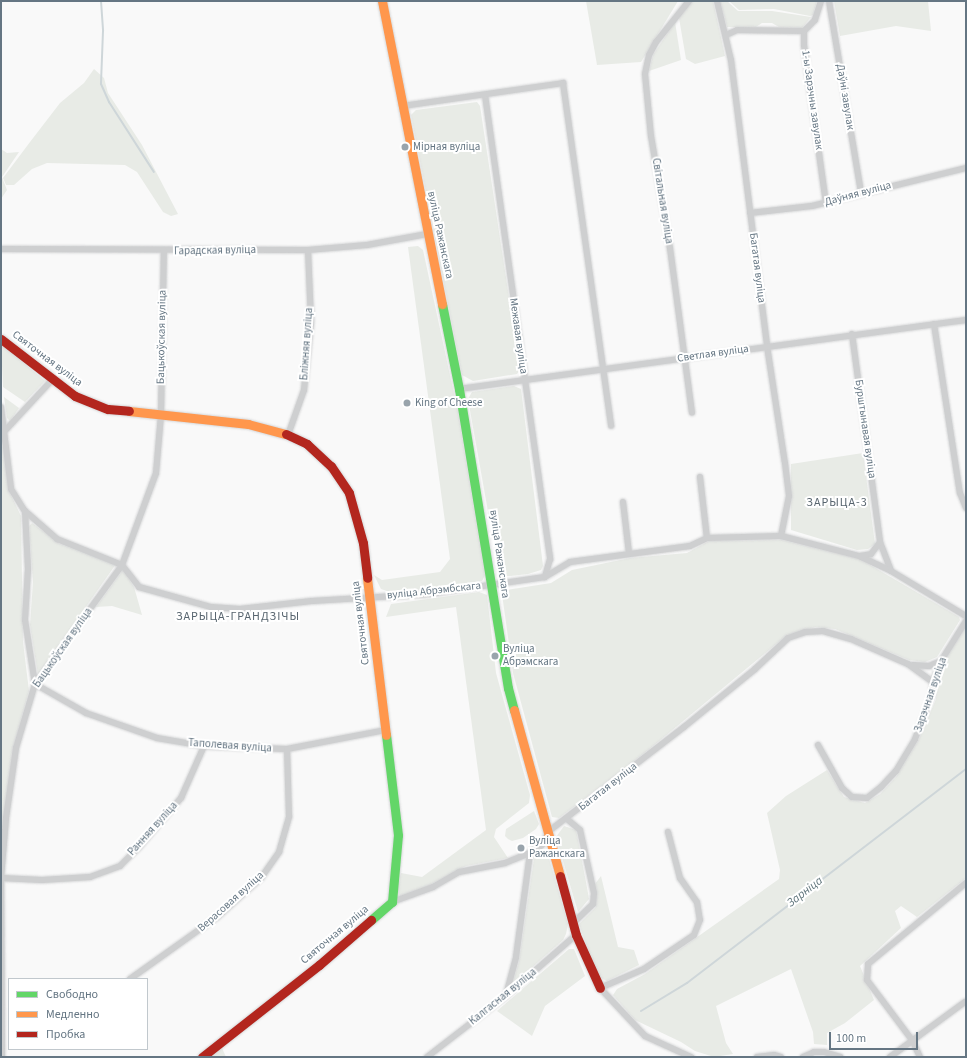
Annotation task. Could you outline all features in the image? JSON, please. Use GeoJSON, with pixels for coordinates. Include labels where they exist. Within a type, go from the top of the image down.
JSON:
{"type":"FeatureCollection","features":[{"type":"Feature","properties":{"kind":"street","name":"вуліца Ражанскага"},"geometry":{"type":"LineString","coordinates":[[382,1],[427,234],[459,388],[508,688],[549,831],[576,935],[600,988],[645,1036],[691,1057]]}},
{"type":"Feature","properties":{"kind":"street","name":"Світальная вуліца"},"geometry":{"type":"LineString","coordinates":[[689,1],[656,42],[650,55],[646,74],[651,136],[670,248],[683,358],[692,413]]}},
{"type":"Feature","properties":{"kind":"street","name":"Багатая вуліца"},"geometry":{"type":"LineString","coordinates":[[717,1],[726,35],[788,496],[781,536]]}},
{"type":"Feature","properties":{"kind":"street"},"geometry":{"type":"LineString","coordinates":[[726,35],[737,30],[804,31],[815,20],[821,1]]}},
{"type":"Feature","properties":{"kind":"street","name":"Даўні завулак"},"geometry":{"type":"LineString","coordinates":[[829,1],[861,193]]}},
{"type":"Feature","properties":{"kind":"street","name":"1-ы Зарэчны завулак"},"geometry":{"type":"LineString","coordinates":[[804,31],[804,45],[826,203]]}},
{"type":"Feature","properties":{"kind":"street"},"geometry":{"type":"LineString","coordinates":[[402,106],[484,96],[564,83],[611,426]]}},
{"type":"Feature","properties":{"kind":"street","name":"Межавая вуліца"},"geometry":{"type":"LineString","coordinates":[[484,96],[550,559],[545,577]]}},
{"type":"Feature","properties":{"kind":"street","name":"Даўняя вуліца"},"geometry":{"type":"LineString","coordinates":[[750,213],[826,203],[861,193],[966,168]]}},
{"type":"Feature","properties":{"kind":"street","name":"Гарадская вуліца"},"geometry":{"type":"LineString","coordinates":[[1,249],[164,251],[308,250],[367,245],[427,234]]}},
{"type":"Feature","properties":{"kind":"street","name":"Бліжняя вуліца"},"geometry":{"type":"LineString","coordinates":[[288,435],[304,390],[311,321],[308,250]]}},
{"type":"Feature","properties":{"kind":"street","name":"Бацькоўская вуліца"},"geometry":{"type":"LineString","coordinates":[[2,1057],[6,995],[1,878],[6,818],[16,748],[35,684],[122,565],[156,473],[161,415],[164,251]]}},
{"type":"Feature","properties":{"kind":"street","name":"Светлая вуліца"},"geometry":{"type":"LineString","coordinates":[[459,388],[852,334],[966,320]]}},
{"type":"Feature","properties":{"kind":"street"},"geometry":{"type":"LineString","coordinates":[[934,324],[960,493],[966,508]]}},
{"type":"Feature","properties":{"kind":"street","name":"Бурштынавая вуліца"},"geometry":{"type":"LineString","coordinates":[[852,334],[880,542],[891,570]]}},
{"type":"Feature","properties":{"kind":"street","name":"Святочная вуліца"},"geometry":{"type":"LineString","coordinates":[[1,339],[52,380],[75,396],[108,409],[248,424],[288,435],[307,444],[331,466],[349,493],[364,543],[398,835],[392,902],[319,965],[202,1057]]}},
{"type":"Feature","properties":{"kind":"street"},"geometry":{"type":"LineString","coordinates":[[3,433],[52,380]]}},
{"type":"Feature","properties":{"kind":"street"},"geometry":{"type":"LineString","coordinates":[[1,407],[11,489],[25,511],[57,539],[122,565]]}},
{"type":"Feature","properties":{"kind":"street"},"geometry":{"type":"LineString","coordinates":[[700,477],[707,538]]}},
{"type":"Feature","properties":{"kind":"street"},"geometry":{"type":"LineString","coordinates":[[623,502],[629,553]]}},
{"type":"Feature","properties":{"kind":"street"},"geometry":{"type":"LineString","coordinates":[[25,511],[28,569],[25,620],[35,684]]}},
{"type":"Feature","properties":{"kind":"street","name":"вуліца Абрэмбскага"},"geometry":{"type":"LineString","coordinates":[[122,565],[139,588],[211,607],[240,610],[312,601],[428,594],[545,577],[570,562],[690,546],[707,538],[781,536],[859,556],[891,570],[966,616]]}},
{"type":"Feature","properties":{"kind":"street"},"geometry":{"type":"LineString","coordinates":[[859,556],[871,554],[880,542]]}},
{"type":"Feature","properties":{"kind":"street","name":"Зарэчная вуліца"},"geometry":{"type":"LineString","coordinates":[[818,745],[847,793],[858,799],[867,798],[896,771],[915,739],[932,696],[933,682],[941,661],[966,621]]}},
{"type":"Feature","properties":{"kind":"street","name":"Багатая вуліца"},"geometry":{"type":"LineString","coordinates":[[392,902],[433,887],[459,872],[505,863],[530,853],[542,845],[549,831],[567,819],[755,669],[788,638],[805,632],[823,631],[851,639],[908,664]]}},
{"type":"Feature","properties":{"kind":"street"},"geometry":{"type":"LineString","coordinates":[[908,664],[929,666],[941,661]]}},
{"type":"Feature","properties":{"kind":"street"},"geometry":{"type":"LineString","coordinates":[[908,664],[933,682]]}},
{"type":"Feature","properties":{"kind":"street","name":"Таполевая вуліца"},"geometry":{"type":"LineString","coordinates":[[35,684],[100,718],[157,738],[204,746],[287,749],[386,730]]}},
{"type":"Feature","properties":{"kind":"street","name":"Ранняя вуліца"},"geometry":{"type":"LineString","coordinates":[[1,878],[42,880],[90,877],[120,866],[139,847],[181,798],[204,746]]}},
{"type":"Feature","properties":{"kind":"street","name":"Верасовая вуліца"},"geometry":{"type":"LineString","coordinates":[[131,978],[217,917],[261,878],[279,852],[290,816],[287,749]]}},
{"type":"Feature","properties":{"kind":"street"},"geometry":{"type":"LineString","coordinates":[[567,819],[580,830],[594,893],[592,904],[573,923]]}},
{"type":"Feature","properties":{"kind":"street"},"geometry":{"type":"LineString","coordinates":[[600,988],[644,969],[694,935],[700,920],[698,902],[680,878],[668,832]]}},
{"type":"Feature","properties":{"kind":"street"},"geometry":{"type":"LineString","coordinates":[[506,996],[516,957],[530,853]]}},
{"type":"Feature","properties":{"kind":"street"},"geometry":{"type":"LineString","coordinates":[[920,1057],[912,1040],[867,980],[866,973],[868,964],[966,883]]}},
{"type":"Feature","properties":{"kind":"street","name":"Калгасная вуліца"},"geometry":{"type":"LineString","coordinates":[[427,1057],[506,996],[576,935]]}},
{"type":"Feature","properties":{"kind":"street"},"geometry":{"type":"LineString","coordinates":[[890,1057],[965,1002]]}},
{"type":"Feature","properties":{"kind":"street"},"geometry":{"type":"LineString","coordinates":[[803,1057],[814,1052],[824,1052],[840,1057]]}},
{"type":"Feature","properties":{"kind":"street"},"geometry":{"type":"LineString","coordinates":[[757,1057],[774,1055],[781,1057]]}},
{"type":"Feature","properties":{"kind":"shaded area"},"geometry":{"type":"Polygon","coordinates":[[[586,1],[678,1],[641,62],[597,65],[586,1]]]}},
{"type":"Feature","properties":{"kind":"shaded area"},"geometry":{"type":"Polygon","coordinates":[[[692,1],[713,1],[725,56],[695,64],[686,59],[679,18],[692,1]]]}},
{"type":"Feature","properties":{"kind":"shaded area"},"geometry":{"type":"Polygon","coordinates":[[[720,1],[727,1],[738,11],[772,11],[811,17],[802,28],[779,27],[772,23],[762,23],[756,27],[727,27],[720,1]]]}},
{"type":"Feature","properties":{"kind":"shaded area"},"geometry":{"type":"Polygon","coordinates":[[[729,1],[817,1],[813,15],[810,16],[774,9],[739,10],[729,1]]]}},
{"type":"Feature","properties":{"kind":"shaded area"},"geometry":{"type":"Polygon","coordinates":[[[834,1],[928,1],[931,31],[896,26],[840,36],[834,1]]]}},
{"type":"Feature","properties":{"kind":"shaded area"},"geometry":{"type":"Polygon","coordinates":[[[675,22],[681,60],[649,71],[653,55],[675,22]]]}},
{"type":"Feature","properties":{"kind":"shaded area"},"geometry":{"type":"Polygon","coordinates":[[[94,69],[104,78],[108,93],[142,145],[178,214],[171,216],[163,212],[137,172],[125,165],[47,163],[32,169],[14,185],[6,185],[3,178],[30,142],[60,103],[84,83],[94,69]]]}},
{"type":"Feature","properties":{"kind":"shaded area"},"geometry":{"type":"Polygon","coordinates":[[[477,102],[480,106],[520,370],[517,374],[473,381],[462,375],[411,115],[416,110],[477,102]]]}},
{"type":"Feature","properties":{"kind":"shaded area"},"geometry":{"type":"Polygon","coordinates":[[[1,149],[7,153],[19,152],[2,177],[7,190],[1,199],[1,149]]]}},
{"type":"Feature","properties":{"kind":"shaded area"},"geometry":{"type":"Polygon","coordinates":[[[418,246],[423,250],[458,412],[485,575],[482,581],[393,593],[381,589],[374,575],[382,580],[440,572],[450,559],[408,247],[418,246]]]}},
{"type":"Feature","properties":{"kind":"shaded area"},"geometry":{"type":"Polygon","coordinates":[[[1,344],[45,381],[25,402],[3,387],[1,344]]]}},
{"type":"Feature","properties":{"kind":"shaded area"},"geometry":{"type":"Polygon","coordinates":[[[514,386],[521,389],[543,566],[541,570],[528,574],[501,576],[496,569],[497,542],[492,534],[468,399],[472,392],[514,386]]]}},
{"type":"Feature","properties":{"kind":"shaded area"},"geometry":{"type":"Polygon","coordinates":[[[4,397],[19,408],[10,421],[7,418],[4,397]]]}},
{"type":"Feature","properties":{"kind":"shaded area"},"geometry":{"type":"Polygon","coordinates":[[[1,446],[3,447],[9,491],[21,516],[23,642],[29,691],[12,752],[1,843],[1,446]]]}},
{"type":"Feature","properties":{"kind":"shaded area"},"geometry":{"type":"Polygon","coordinates":[[[863,453],[875,544],[868,549],[857,550],[791,530],[791,464],[863,453]]]}},
{"type":"Feature","properties":{"kind":"shaded area"},"geometry":{"type":"Polygon","coordinates":[[[32,523],[60,544],[116,564],[38,675],[30,625],[33,582],[29,526],[32,523]]]}},
{"type":"Feature","properties":{"kind":"shaded area"},"geometry":{"type":"Polygon","coordinates":[[[782,540],[860,559],[959,617],[960,620],[937,657],[925,662],[909,660],[835,629],[815,627],[787,635],[647,751],[559,818],[552,817],[513,673],[502,594],[506,590],[551,583],[572,570],[630,558],[687,553],[709,541],[782,540]]]}},
{"type":"Feature","properties":{"kind":"shaded area"},"geometry":{"type":"Polygon","coordinates":[[[123,570],[134,587],[142,615],[112,606],[96,607],[123,570]]]}},
{"type":"Feature","properties":{"kind":"shaded area"},"geometry":{"type":"Polygon","coordinates":[[[479,592],[487,595],[496,673],[530,795],[529,803],[496,829],[494,837],[508,858],[466,866],[428,886],[400,896],[397,890],[401,873],[422,877],[486,830],[456,607],[386,617],[391,604],[479,592]]]}},
{"type":"Feature","properties":{"kind":"shaded area"},"geometry":{"type":"Polygon","coordinates":[[[966,627],[966,878],[917,917],[901,906],[895,911],[901,928],[860,966],[874,1000],[845,1023],[827,1033],[827,1045],[814,1044],[813,1032],[791,969],[716,1006],[726,1043],[733,1054],[714,1057],[695,1051],[681,1042],[635,1020],[613,995],[617,989],[645,974],[779,879],[780,870],[767,813],[786,796],[827,770],[844,797],[865,803],[880,794],[896,777],[919,739],[936,699],[937,684],[945,660],[966,627]]]}},
{"type":"Feature","properties":{"kind":"shaded area"},"geometry":{"type":"Polygon","coordinates":[[[534,811],[539,824],[536,829],[523,838],[512,841],[505,836],[506,829],[534,811]]]}},
{"type":"Feature","properties":{"kind":"shaded area"},"geometry":{"type":"Polygon","coordinates":[[[564,826],[576,830],[589,899],[578,912],[556,837],[564,826]]]}},
{"type":"Feature","properties":{"kind":"shaded area"},"geometry":{"type":"Polygon","coordinates":[[[543,852],[548,855],[568,924],[566,934],[563,940],[512,985],[519,961],[534,859],[543,852]]]}},
{"type":"Feature","properties":{"kind":"shaded area"},"geometry":{"type":"Polygon","coordinates":[[[601,876],[618,947],[634,950],[639,965],[607,981],[598,977],[579,924],[596,907],[595,884],[601,876]]]}},
{"type":"Feature","properties":{"kind":"shaded area"},"geometry":{"type":"Polygon","coordinates":[[[569,949],[574,949],[585,976],[545,1006],[532,1036],[497,1011],[569,949]]]}},
{"type":"Feature","properties":{"kind":"shaded area"},"geometry":{"type":"Polygon","coordinates":[[[222,1048],[226,1057],[210,1057],[222,1048]]]}},
{"type":"Feature","properties":{"kind":"waterway"},"geometry":{"type":"LineString","coordinates":[[101,1],[103,31],[101,84],[109,102],[154,172]]}},
{"type":"Feature","properties":{"kind":"waterway","name":"Зарніца"},"geometry":{"type":"LineString","coordinates":[[641,1011],[687,983],[966,769]]}},
{"type":"Feature","properties":{"kind":"traffic: fast"},"geometry":{"type":"LineString","coordinates":[[442,304],[459,389],[508,688],[514,710]]}},
{"type":"Feature","properties":{"kind":"traffic: fast"},"geometry":{"type":"LineString","coordinates":[[371,920],[392,902],[398,835],[386,735]]}},
{"type":"Feature","properties":{"kind":"traffic: slow"},"geometry":{"type":"LineString","coordinates":[[382,1],[442,304]]}},
{"type":"Feature","properties":{"kind":"traffic: slow"},"geometry":{"type":"LineString","coordinates":[[129,411],[248,424],[286,434]]}},
{"type":"Feature","properties":{"kind":"traffic: slow"},"geometry":{"type":"LineString","coordinates":[[367,578],[386,735]]}},
{"type":"Feature","properties":{"kind":"traffic: slow"},"geometry":{"type":"LineString","coordinates":[[514,710],[560,876]]}},
{"type":"Feature","properties":{"kind":"traffic: jam"},"geometry":{"type":"LineString","coordinates":[[1,339],[75,396],[108,409],[129,411]]}},
{"type":"Feature","properties":{"kind":"traffic: jam"},"geometry":{"type":"LineString","coordinates":[[286,434],[307,444],[331,466],[349,493],[363,543],[367,578]]}},
{"type":"Feature","properties":{"kind":"traffic: jam"},"geometry":{"type":"LineString","coordinates":[[560,876],[576,935],[600,988]]}},
{"type":"Feature","properties":{"kind":"traffic: jam"},"geometry":{"type":"LineString","coordinates":[[202,1057],[319,965],[371,920]]}},
{"type":"Feature","properties":{"kind":"place","name":"Мірная вуліца"},"geometry":{"type":"Point","coordinates":[405,147]}},
{"type":"Feature","properties":{"kind":"place","name":"King of Cheese"},"geometry":{"type":"Point","coordinates":[407,403]}},
{"type":"Feature","properties":{"kind":"place","name":"Вуліца Абрэмскага"},"geometry":{"type":"Point","coordinates":[495,656]}},
{"type":"Feature","properties":{"kind":"place","name":"Вуліца Ражанскага"},"geometry":{"type":"Point","coordinates":[521,848]}},
{"type":"Feature","properties":{"kind":"district","name":"ЗАРЫЦА-3"},"geometry":{"type":"Point","coordinates":[837,503]}},
{"type":"Feature","properties":{"kind":"district","name":"ЗАРЫЦА-ГРАНДЗІЧЫ"},"geometry":{"type":"Point","coordinates":[238,617]}}]}
